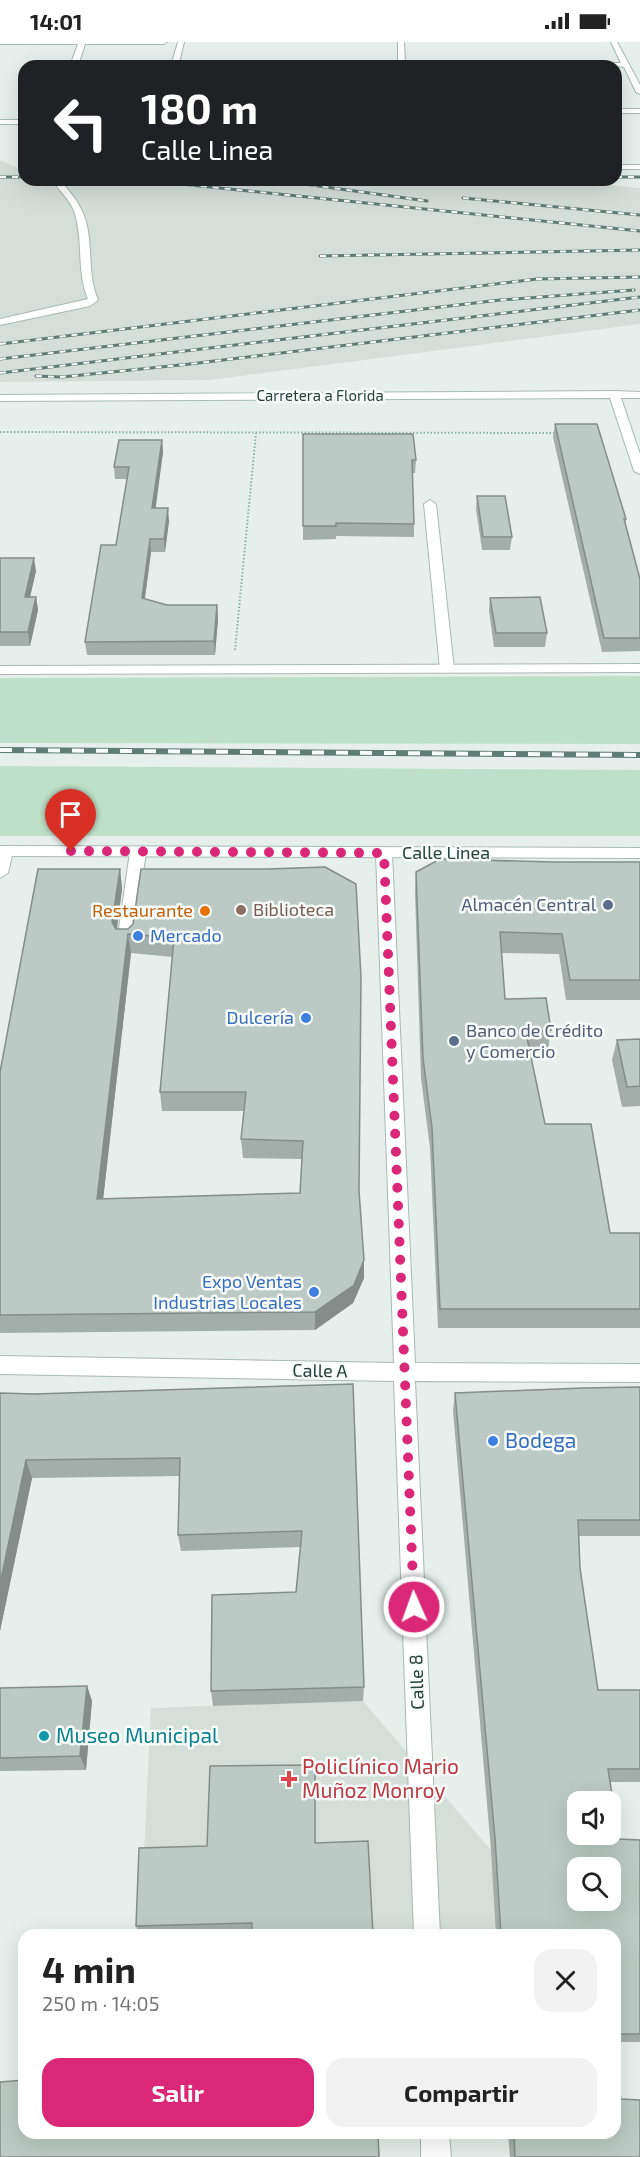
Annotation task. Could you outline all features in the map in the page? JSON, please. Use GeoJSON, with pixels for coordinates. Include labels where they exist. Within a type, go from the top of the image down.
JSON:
{"type":"FeatureCollection","features":[{"type":"Feature","properties":{"kind":"street"},"geometry":{"type":"LineString","coordinates":[[0,42],[164,42]]}},
{"type":"Feature","properties":{"kind":"street"},"geometry":{"type":"LineString","coordinates":[[76,60],[82,42]]}},
{"type":"Feature","properties":{"kind":"street"},"geometry":{"type":"LineString","coordinates":[[176,60],[181,42]]}},
{"type":"Feature","properties":{"kind":"street"},"geometry":{"type":"LineString","coordinates":[[401,42],[402,60]]}},
{"type":"Feature","properties":{"kind":"street"},"geometry":{"type":"LineString","coordinates":[[614,42],[640,92]]}},
{"type":"Feature","properties":{"kind":"street"},"geometry":{"type":"LineString","coordinates":[[622,111],[640,111]]}},
{"type":"Feature","properties":{"kind":"street"},"geometry":{"type":"LineString","coordinates":[[0,122],[18,122]]}},
{"type":"Feature","properties":{"kind":"street"},"geometry":{"type":"LineString","coordinates":[[622,167],[640,166]]}},
{"type":"Feature","properties":{"kind":"street"},"geometry":{"type":"LineString","coordinates":[[0,322],[87,304],[93,300],[87,286],[82,226],[77,208],[60,186]]}},
{"type":"Feature","properties":{"kind":"street"},"geometry":{"type":"LineString","coordinates":[[0,317],[18,318]]}},
{"type":"Feature","properties":{"kind":"street"},"geometry":{"type":"LineString","coordinates":[[614,394],[640,471]]}},
{"type":"Feature","properties":{"kind":"street","name":"Carretera a Florida"},"geometry":{"type":"LineString","coordinates":[[0,398],[640,394]]}},
{"type":"Feature","properties":{"kind":"street"},"geometry":{"type":"LineString","coordinates":[[430,504],[447,669]]}},
{"type":"Feature","properties":{"kind":"street"},"geometry":{"type":"LineString","coordinates":[[0,670],[640,668]]}},
{"type":"Feature","properties":{"kind":"street"},"geometry":{"type":"LineString","coordinates":[[0,873],[3,851]]}},
{"type":"Feature","properties":{"kind":"street","name":"Calle Linea"},"geometry":{"type":"LineString","coordinates":[[3,851],[640,853]]}},
{"type":"Feature","properties":{"kind":"street"},"geometry":{"type":"LineString","coordinates":[[125,942],[138,852]]}},
{"type":"Feature","properties":{"kind":"street","name":"Calle 8"},"geometry":{"type":"LineString","coordinates":[[384,853],[427,1929]]}},
{"type":"Feature","properties":{"kind":"street","name":"Calle A"},"geometry":{"type":"LineString","coordinates":[[0,1365],[405,1372],[640,1373]]}},
{"type":"Feature","properties":{"kind":"street"},"geometry":{"type":"LineString","coordinates":[[435,2139],[436,2157]]}},
{"type":"Feature","properties":{"kind":"path"},"geometry":{"type":"LineString","coordinates":[[0,432],[560,433]]}},
{"type":"Feature","properties":{"kind":"path"},"geometry":{"type":"LineString","coordinates":[[233,669],[256,433]]}},
{"type":"Feature","properties":{"kind":"shaded area"},"geometry":{"type":"Polygon","coordinates":[[[0,160],[18,168],[18,186],[619,186],[640,188],[640,324],[209,380],[0,382],[0,160]]]}},
{"type":"Feature","properties":{"kind":"shaded area","name":"Policlínico Mario Muñoz Monroy"},"geometry":{"type":"Polygon","coordinates":[[[363,1701],[491,1850],[613,1850],[613,1857],[567,1857],[567,1911],[614,1911],[615,1929],[140,1929],[151,1708],[363,1701]]]}},
{"type":"Feature","properties":{"kind":"green space"},"geometry":{"type":"Polygon","coordinates":[[[640,676],[640,744],[0,743],[0,678],[640,676]]]}},
{"type":"Feature","properties":{"kind":"green space"},"geometry":{"type":"Polygon","coordinates":[[[0,766],[640,770],[640,836],[0,836],[0,766]]]}},
{"type":"Feature","properties":{"kind":"building"},"geometry":{"type":"Polygon","coordinates":[[[555,424],[597,424],[626,519],[624,519],[640,579],[640,638],[604,638],[555,424]]]}},
{"type":"Feature","properties":{"kind":"building"},"geometry":{"type":"Polygon","coordinates":[[[303,434],[413,434],[416,460],[412,460],[414,524],[336,523],[336,526],[303,526],[303,434]]]}},
{"type":"Feature","properties":{"kind":"building"},"geometry":{"type":"Polygon","coordinates":[[[119,440],[162,440],[152,508],[168,508],[164,539],[150,539],[142,598],[167,605],[217,605],[214,641],[85,642],[101,545],[116,545],[129,467],[114,467],[119,440]]]}},
{"type":"Feature","properties":{"kind":"building"},"geometry":{"type":"Polygon","coordinates":[[[477,496],[505,496],[512,537],[483,537],[477,496]]]}},
{"type":"Feature","properties":{"kind":"building"},"geometry":{"type":"Polygon","coordinates":[[[0,558],[34,558],[25,597],[36,597],[28,632],[0,632],[0,558]]]}},
{"type":"Feature","properties":{"kind":"building"},"geometry":{"type":"Polygon","coordinates":[[[540,597],[547,633],[496,633],[490,598],[540,597]]]}},
{"type":"Feature","properties":{"kind":"building"},"geometry":{"type":"Polygon","coordinates":[[[440,859],[640,862],[640,980],[570,980],[562,934],[500,932],[505,999],[546,998],[551,1030],[526,1033],[545,1124],[591,1124],[610,1233],[640,1233],[640,1309],[440,1309],[432,1128],[423,1058],[416,872],[440,859]]]}},
{"type":"Feature","properties":{"kind":"building"},"geometry":{"type":"Polygon","coordinates":[[[325,867],[356,884],[361,978],[359,1191],[364,1260],[354,1285],[315,1312],[0,1315],[0,1072],[38,869],[120,869],[112,922],[116,929],[128,929],[133,924],[141,869],[325,867]],[[128,934],[97,1199],[300,1193],[303,1141],[241,1139],[246,1092],[160,1092],[174,938],[128,934]]]}},
{"type":"Feature","properties":{"kind":"building"},"geometry":{"type":"Polygon","coordinates":[[[640,1039],[640,1086],[627,1087],[617,1040],[640,1039]]]}},
{"type":"Feature","properties":{"kind":"building"},"geometry":{"type":"Polygon","coordinates":[[[353,1384],[364,1687],[211,1691],[212,1595],[296,1592],[302,1531],[178,1535],[180,1458],[26,1460],[0,1584],[0,1393],[34,1394],[353,1384]]]}},
{"type":"Feature","properties":{"kind":"building"},"geometry":{"type":"Polygon","coordinates":[[[640,1387],[640,1520],[578,1520],[580,1568],[598,1690],[640,1690],[640,1769],[608,1769],[611,1791],[567,1791],[567,1845],[621,1845],[621,1839],[640,1840],[640,2034],[621,2034],[621,1929],[501,1929],[495,1838],[455,1393],[640,1387]]]}},
{"type":"Feature","properties":{"kind":"building","name":"Museo Municipal"},"geometry":{"type":"Polygon","coordinates":[[[87,1686],[80,1756],[0,1758],[0,1688],[87,1686]]]}},
{"type":"Feature","properties":{"kind":"building"},"geometry":{"type":"Polygon","coordinates":[[[315,1765],[315,1843],[368,1841],[373,1929],[252,1929],[252,1923],[136,1926],[139,1848],[207,1846],[210,1766],[315,1765]]]}},
{"type":"Feature","properties":{"kind":"building"},"geometry":{"type":"Polygon","coordinates":[[[18,2080],[18,2139],[378,2139],[379,2157],[0,2157],[0,2082],[18,2080]]]}},
{"type":"Feature","properties":{"kind":"building"},"geometry":{"type":"Polygon","coordinates":[[[621,2099],[640,2100],[640,2157],[515,2157],[514,2139],[621,2139],[621,2099]]]}},
{"type":"Feature","properties":{"kind":"railway"},"geometry":{"type":"LineString","coordinates":[[0,177],[18,177]]}},
{"type":"Feature","properties":{"kind":"railway"},"geometry":{"type":"LineString","coordinates":[[622,177],[640,177]]}},
{"type":"Feature","properties":{"kind":"railway"},"geometry":{"type":"LineString","coordinates":[[200,186],[640,231]]}},
{"type":"Feature","properties":{"kind":"railway"},"geometry":{"type":"LineString","coordinates":[[318,186],[427,201]]}},
{"type":"Feature","properties":{"kind":"railway"},"geometry":{"type":"LineString","coordinates":[[463,198],[640,215]]}},
{"type":"Feature","properties":{"kind":"railway"},"geometry":{"type":"LineString","coordinates":[[320,256],[640,250]]}},
{"type":"Feature","properties":{"kind":"railway"},"geometry":{"type":"LineString","coordinates":[[0,344],[537,279],[640,277]]}},
{"type":"Feature","properties":{"kind":"railway"},"geometry":{"type":"LineString","coordinates":[[0,359],[500,300],[634,290]]}},
{"type":"Feature","properties":{"kind":"railway"},"geometry":{"type":"LineString","coordinates":[[0,373],[640,297]]}},
{"type":"Feature","properties":{"kind":"railway"},"geometry":{"type":"LineString","coordinates":[[36,376],[62,377],[190,364],[640,310]]}},
{"type":"Feature","properties":{"kind":"railway"},"geometry":{"type":"LineString","coordinates":[[0,750],[640,755]]}},
{"type":"Feature","properties":{"kind":"place","name":"Almacén Central"},"geometry":{"type":"Point","coordinates":[608,905]}},
{"type":"Feature","properties":{"kind":"place","name":"Biblioteca"},"geometry":{"type":"Point","coordinates":[241,910]}},
{"type":"Feature","properties":{"kind":"place","name":"Restaurante"},"geometry":{"type":"Point","coordinates":[205,911]}},
{"type":"Feature","properties":{"kind":"place","name":"Mercado"},"geometry":{"type":"Point","coordinates":[138,936]}},
{"type":"Feature","properties":{"kind":"place","name":"Dulcería"},"geometry":{"type":"Point","coordinates":[306,1018]}},
{"type":"Feature","properties":{"kind":"place","name":"Banco de Crédito y Comercio"},"geometry":{"type":"Point","coordinates":[454,1041]}},
{"type":"Feature","properties":{"kind":"place","name":"Expo Ventas Industrias Locales"},"geometry":{"type":"Point","coordinates":[314,1292]}},
{"type":"Feature","properties":{"kind":"place","name":"Bodega"},"geometry":{"type":"Point","coordinates":[493,1441]}},
{"type":"Feature","properties":{"kind":"place","name":"Museo Municipal"},"geometry":{"type":"Point","coordinates":[44,1736]}},
{"type":"Feature","properties":{"kind":"place","name":"Policlínico Mario Muñoz Monroy"},"geometry":{"type":"Point","coordinates":[289,1779]}},
{"type":"Feature","properties":{"kind":"route"},"geometry":{"type":"LineString","coordinates":[[71,851],[384,853],[414,1607]]}}]}
